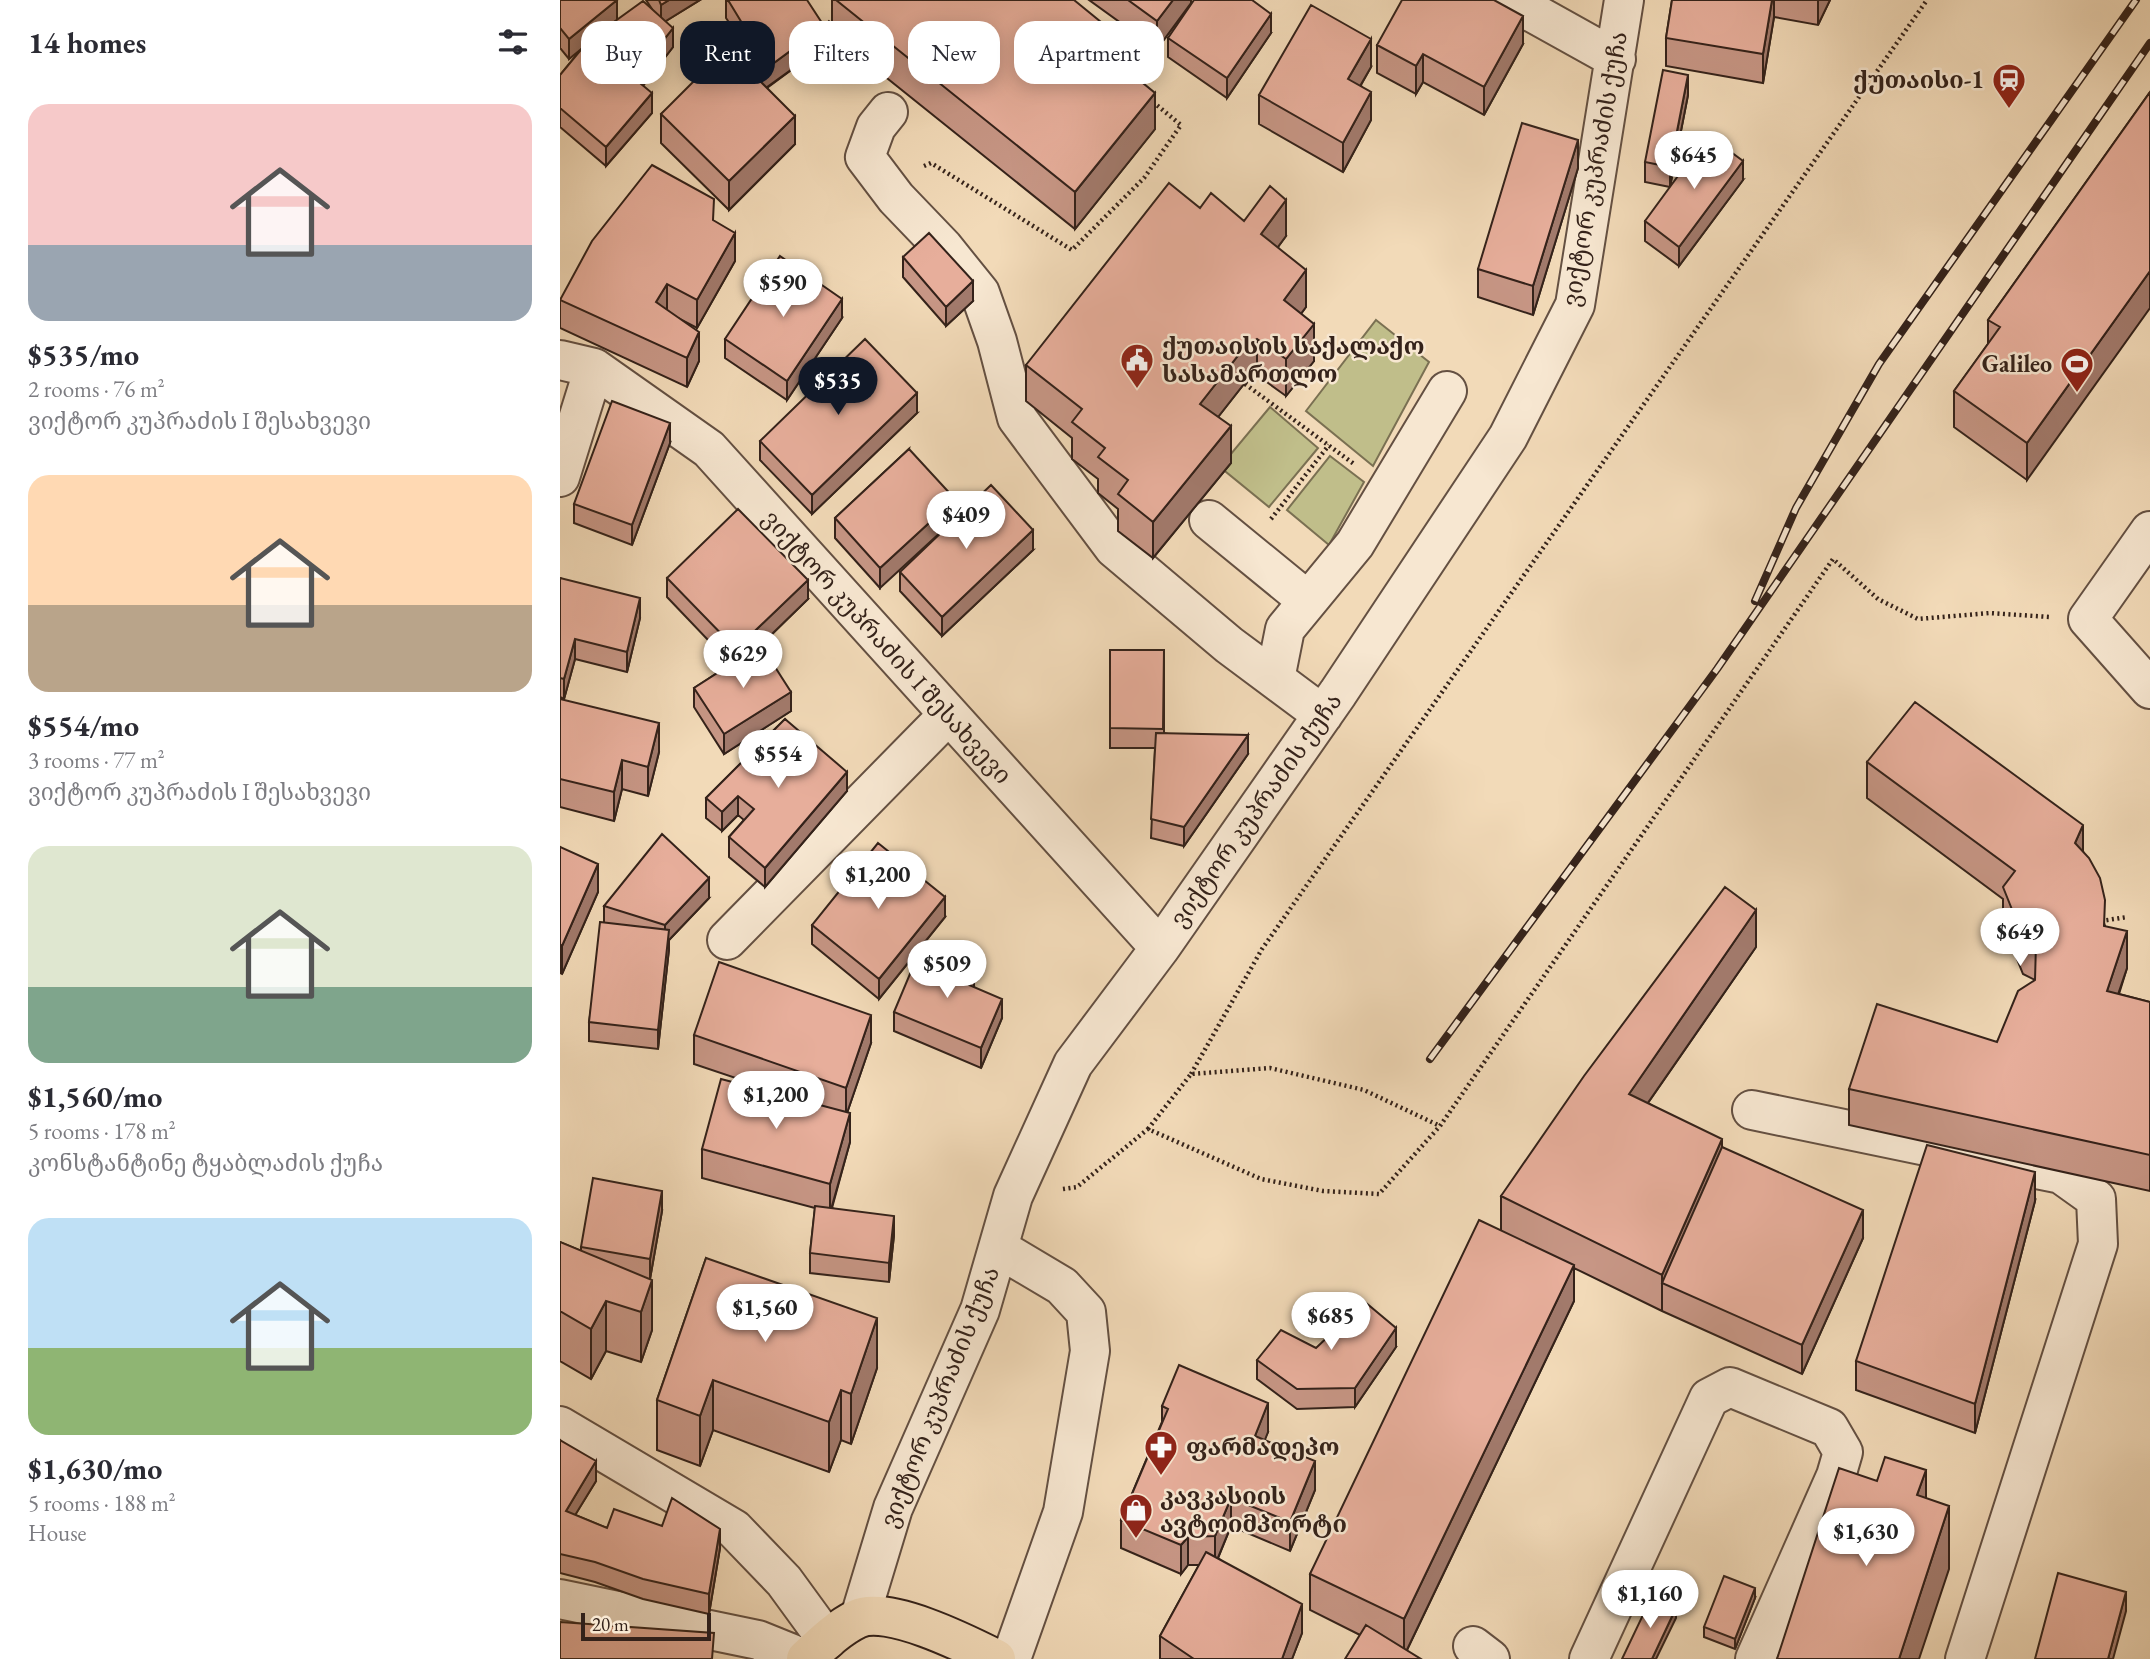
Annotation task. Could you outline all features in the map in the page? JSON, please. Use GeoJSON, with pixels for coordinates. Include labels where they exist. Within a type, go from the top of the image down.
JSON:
{"type":"FeatureCollection","features":[{"type":"Feature","properties":{"kind":"main road"},"geometry":{"type":"LineString","coordinates":[[812,1653],[860,1617],[895,1618],[949,1636],[996,1659]]}},
{"type":"Feature","properties":{"kind":"street"},"geometry":{"type":"LineString","coordinates":[[1510,0],[1616,59]]}},
{"type":"Feature","properties":{"kind":"street","name":"ვიქტორ კუპრაძის ქუჩა"},"geometry":{"type":"LineString","coordinates":[[860,1617],[893,1508],[980,1310],[1013,1196],[1073,1064],[1160,948],[1322,715],[1508,437],[1575,305],[1625,0]]}},
{"type":"Feature","properties":{"kind":"street"},"geometry":{"type":"LineString","coordinates":[[888,112],[876,127],[865,157],[980,293],[997,341],[1017,418],[1114,548],[1322,715]]}},
{"type":"Feature","properties":{"kind":"street"},"geometry":{"type":"LineString","coordinates":[[560,477],[577,364]]}},
{"type":"Feature","properties":{"kind":"street","name":"ვიქტორ კუპრაძის I შესახვევი"},"geometry":{"type":"LineString","coordinates":[[577,364],[709,449],[1160,948]]}},
{"type":"Feature","properties":{"kind":"street"},"geometry":{"type":"LineString","coordinates":[[1275,679],[1285,629],[1355,544],[1447,391]]}},
{"type":"Feature","properties":{"kind":"street"},"geometry":{"type":"LineString","coordinates":[[1209,520],[1308,601]]}},
{"type":"Feature","properties":{"kind":"street"},"geometry":{"type":"LineString","coordinates":[[2150,531],[2088,619],[2150,689]]}},
{"type":"Feature","properties":{"kind":"street"},"geometry":{"type":"LineString","coordinates":[[727,940],[948,715]]}},
{"type":"Feature","properties":{"kind":"street"},"geometry":{"type":"LineString","coordinates":[[1752,1110],[2061,1174],[2096,1199],[2098,1244],[1965,1659]]}},
{"type":"Feature","properties":{"kind":"street"},"geometry":{"type":"LineString","coordinates":[[998,1248],[1062,1286],[1086,1312],[1090,1351],[1063,1512],[1011,1659]]}},
{"type":"Feature","properties":{"kind":"street"},"geometry":{"type":"LineString","coordinates":[[1589,1659],[1709,1398],[1730,1387],[1829,1428],[1843,1451],[1836,1476],[1755,1659]]}},
{"type":"Feature","properties":{"kind":"street"},"geometry":{"type":"LineString","coordinates":[[560,1426],[734,1529],[784,1581],[812,1653]]}},
{"type":"Feature","properties":{"kind":"street"},"geometry":{"type":"LineString","coordinates":[[560,1599],[812,1653]]}},
{"type":"Feature","properties":{"kind":"path"},"geometry":{"type":"LineString","coordinates":[[1013,1196],[1077,1187],[1148,1129],[1191,1074],[1262,949],[1927,0]]}},
{"type":"Feature","properties":{"kind":"path"},"geometry":{"type":"LineString","coordinates":[[841,8],[829,23],[831,37],[853,77],[888,112]]}},
{"type":"Feature","properties":{"kind":"path"},"geometry":{"type":"LineString","coordinates":[[886,184],[931,163],[1072,250],[1144,178],[1181,125],[1148,99]]}},
{"type":"Feature","properties":{"kind":"path"},"geometry":{"type":"LineString","coordinates":[[1244,384],[1359,468]]}},
{"type":"Feature","properties":{"kind":"path"},"geometry":{"type":"LineString","coordinates":[[1277,511],[1329,445]]}},
{"type":"Feature","properties":{"kind":"path"},"geometry":{"type":"LineString","coordinates":[[1148,1129],[1261,1179],[1323,1191],[1379,1194],[1440,1126],[1833,559],[1878,599],[1918,619],[1990,613],[2088,619]]}},
{"type":"Feature","properties":{"kind":"path"},"geometry":{"type":"LineString","coordinates":[[2101,920],[2127,917]]}},
{"type":"Feature","properties":{"kind":"path"},"geometry":{"type":"LineString","coordinates":[[1191,1074],[1270,1068],[1364,1090],[1440,1126]]}},
{"type":"Feature","properties":{"kind":"shaded area"},"geometry":{"type":"Polygon","coordinates":[[[1376,320],[1429,362],[1373,466],[1306,411],[1376,320]]]}},
{"type":"Feature","properties":{"kind":"shaded area"},"geometry":{"type":"Polygon","coordinates":[[[1270,407],[1318,448],[1269,507],[1220,467],[1270,407]]]}},
{"type":"Feature","properties":{"kind":"shaded area"},"geometry":{"type":"Polygon","coordinates":[[[1330,456],[1364,482],[1329,545],[1287,510],[1330,456]]]}},
{"type":"Feature","properties":{"kind":"building"},"geometry":{"type":"Polygon","coordinates":[[[560,0],[617,0],[591,21],[581,21],[581,29],[569,39],[560,28],[560,0]]]}},
{"type":"Feature","properties":{"kind":"building"},"geometry":{"type":"Polygon","coordinates":[[[728,0],[807,0],[821,21],[789,21],[789,52],[775,62],[775,21],[741,21],[728,0]]]}},
{"type":"Feature","properties":{"kind":"building"},"geometry":{"type":"Polygon","coordinates":[[[836,0],[1074,0],[1100,21],[1014,21],[1014,84],[1144,84],[1155,93],[1075,192],[941,84],[1000,84],[1000,21],[908,21],[908,58],[894,47],[894,21],[862,21],[836,0]]]}},
{"type":"Feature","properties":{"kind":"building"},"geometry":{"type":"Polygon","coordinates":[[[1128,0],[1173,0],[1157,21],[1128,0]]]}},
{"type":"Feature","properties":{"kind":"building"},"geometry":{"type":"Polygon","coordinates":[[[1194,0],[1252,0],[1271,14],[1227,78],[1168,38],[1194,0]]]}},
{"type":"Feature","properties":{"kind":"building"},"geometry":{"type":"Polygon","coordinates":[[[1402,0],[1494,0],[1523,16],[1484,87],[1423,54],[1416,66],[1377,45],[1402,0]]]}},
{"type":"Feature","properties":{"kind":"building"},"geometry":{"type":"Polygon","coordinates":[[[1672,0],[1772,0],[1763,54],[1666,38],[1672,0]]]}},
{"type":"Feature","properties":{"kind":"building"},"geometry":{"type":"Polygon","coordinates":[[[643,1],[665,21],[615,21],[643,1]]]}},
{"type":"Feature","properties":{"kind":"building"},"geometry":{"type":"Polygon","coordinates":[[[1311,5],[1371,39],[1348,79],[1371,92],[1343,143],[1259,95],[1311,5]]]}},
{"type":"Feature","properties":{"kind":"building"},"geometry":{"type":"Polygon","coordinates":[[[666,22],[673,28],[666,37],[666,22]]]}},
{"type":"Feature","properties":{"kind":"building"},"geometry":{"type":"Polygon","coordinates":[[[581,50],[581,84],[641,84],[652,93],[606,147],[560,108],[560,75],[581,50]]]}},
{"type":"Feature","properties":{"kind":"building"},"geometry":{"type":"Polygon","coordinates":[[[1663,70],[1688,75],[1670,167],[1645,162],[1663,70]]]}},
{"type":"Feature","properties":{"kind":"building"},"geometry":{"type":"Polygon","coordinates":[[[691,84],[763,84],[795,116],[729,181],[661,114],[691,84]]]}},
{"type":"Feature","properties":{"kind":"building"},"geometry":{"type":"Polygon","coordinates":[[[2150,92],[2150,271],[2027,443],[1954,391],[2000,327],[1988,320],[2150,92]]]}},
{"type":"Feature","properties":{"kind":"building"},"geometry":{"type":"Polygon","coordinates":[[[1522,123],[1578,140],[1533,286],[1478,269],[1522,123]]]}},
{"type":"Feature","properties":{"kind":"building"},"geometry":{"type":"Polygon","coordinates":[[[1708,135],[1743,161],[1679,247],[1645,221],[1708,135]]]}},
{"type":"Feature","properties":{"kind":"building"},"geometry":{"type":"Polygon","coordinates":[[[652,165],[714,199],[713,220],[735,233],[697,300],[667,284],[656,302],[699,332],[687,358],[560,300],[592,241],[652,165]]]}},
{"type":"Feature","properties":{"kind":"building","name":"ქუთაისის საქალაქო სასამართლო"},"geometry":{"type":"Polygon","coordinates":[[[1169,183],[1200,208],[1211,193],[1244,221],[1270,186],[1286,200],[1261,234],[1306,270],[1284,300],[1314,324],[1286,359],[1257,339],[1244,348],[1200,404],[1231,426],[1153,522],[1118,494],[1128,480],[1098,457],[1105,448],[1072,422],[1082,409],[1026,365],[1169,183]]]}},
{"type":"Feature","properties":{"kind":"building"},"geometry":{"type":"Polygon","coordinates":[[[929,233],[973,281],[946,307],[903,257],[929,233]]]}},
{"type":"Feature","properties":{"kind":"building"},"geometry":{"type":"Polygon","coordinates":[[[780,256],[842,299],[787,381],[725,339],[780,256]]]}},
{"type":"Feature","properties":{"kind":"building"},"geometry":{"type":"Polygon","coordinates":[[[865,339],[917,393],[812,495],[760,441],[865,339]]]}},
{"type":"Feature","properties":{"kind":"building"},"geometry":{"type":"Polygon","coordinates":[[[612,401],[670,423],[632,525],[574,504],[612,401]]]}},
{"type":"Feature","properties":{"kind":"building"},"geometry":{"type":"Polygon","coordinates":[[[909,449],[955,499],[880,568],[835,518],[909,449]]]}},
{"type":"Feature","properties":{"kind":"building"},"geometry":{"type":"Polygon","coordinates":[[[991,485],[1033,530],[942,617],[900,572],[991,485]]]}},
{"type":"Feature","properties":{"kind":"building"},"geometry":{"type":"Polygon","coordinates":[[[738,509],[808,580],[736,649],[667,578],[738,509]]]}},
{"type":"Feature","properties":{"kind":"building"},"geometry":{"type":"Polygon","coordinates":[[[560,578],[640,598],[627,652],[575,639],[564,679],[560,678],[560,578]]]}},
{"type":"Feature","properties":{"kind":"building"},"geometry":{"type":"Polygon","coordinates":[[[761,645],[791,692],[724,734],[694,688],[761,645]]]}},
{"type":"Feature","properties":{"kind":"building"},"geometry":{"type":"Polygon","coordinates":[[[1110,650],[1164,650],[1163,729],[1110,728],[1110,650]]]}},
{"type":"Feature","properties":{"kind":"building"},"geometry":{"type":"Polygon","coordinates":[[[560,699],[659,723],[648,767],[622,760],[614,792],[560,779],[560,699]]]}},
{"type":"Feature","properties":{"kind":"building"},"geometry":{"type":"Polygon","coordinates":[[[1915,702],[2083,825],[2075,843],[2089,858],[2100,878],[2105,900],[2104,926],[2127,931],[2107,991],[2150,1002],[2150,1155],[1849,1089],[1877,1004],[1997,1042],[2018,991],[2035,980],[2036,943],[2023,937],[2003,887],[2015,871],[1867,762],[1915,702]]]}},
{"type":"Feature","properties":{"kind":"building"},"geometry":{"type":"Polygon","coordinates":[[[785,719],[847,772],[765,868],[729,837],[754,809],[738,796],[722,812],[706,798],[785,719]]]}},
{"type":"Feature","properties":{"kind":"building"},"geometry":{"type":"Polygon","coordinates":[[[1156,733],[1248,735],[1184,827],[1151,819],[1156,733]]]}},
{"type":"Feature","properties":{"kind":"building"},"geometry":{"type":"Polygon","coordinates":[[[662,834],[709,878],[665,925],[604,906],[662,834]]]}},
{"type":"Feature","properties":{"kind":"building"},"geometry":{"type":"Polygon","coordinates":[[[878,843],[945,897],[879,979],[812,925],[878,843]]]}},
{"type":"Feature","properties":{"kind":"building"},"geometry":{"type":"Polygon","coordinates":[[[560,847],[598,864],[562,946],[560,945],[560,847]]]}},
{"type":"Feature","properties":{"kind":"building"},"geometry":{"type":"Polygon","coordinates":[[[1725,887],[1756,910],[1629,1094],[1722,1139],[1662,1275],[1501,1196],[1584,1076],[1725,887]]]}},
{"type":"Feature","properties":{"kind":"building"},"geometry":{"type":"Polygon","coordinates":[[[600,922],[669,930],[658,1030],[589,1022],[600,922]]]}},
{"type":"Feature","properties":{"kind":"building"},"geometry":{"type":"Polygon","coordinates":[[[920,950],[974,972],[969,985],[1002,999],[981,1048],[894,1012],[920,950]]]}},
{"type":"Feature","properties":{"kind":"building"},"geometry":{"type":"Polygon","coordinates":[[[719,962],[871,1015],[846,1088],[694,1035],[719,962]]]}},
{"type":"Feature","properties":{"kind":"building"},"geometry":{"type":"Polygon","coordinates":[[[721,1079],[850,1113],[830,1184],[702,1149],[721,1079]]]}},
{"type":"Feature","properties":{"kind":"building"},"geometry":{"type":"Polygon","coordinates":[[[1927,1145],[2035,1172],[1975,1404],[1856,1361],[1927,1145]]]}},
{"type":"Feature","properties":{"kind":"building"},"geometry":{"type":"Polygon","coordinates":[[[1722,1147],[1863,1210],[1802,1345],[1662,1283],[1722,1147]]]}},
{"type":"Feature","properties":{"kind":"building"},"geometry":{"type":"Polygon","coordinates":[[[593,1178],[662,1191],[650,1259],[581,1247],[593,1178]]]}},
{"type":"Feature","properties":{"kind":"building"},"geometry":{"type":"Polygon","coordinates":[[[815,1206],[894,1216],[889,1263],[810,1253],[815,1206]]]}},
{"type":"Feature","properties":{"kind":"building"},"geometry":{"type":"Polygon","coordinates":[[[1479,1220],[1574,1265],[1404,1619],[1310,1574],[1479,1220]]]}},
{"type":"Feature","properties":{"kind":"building"},"geometry":{"type":"Polygon","coordinates":[[[560,1242],[652,1280],[641,1312],[606,1301],[591,1329],[560,1311],[560,1242]]]}},
{"type":"Feature","properties":{"kind":"building"},"geometry":{"type":"Polygon","coordinates":[[[706,1258],[877,1318],[851,1394],[841,1390],[829,1422],[713,1380],[700,1416],[657,1400],[706,1258]]]}},
{"type":"Feature","properties":{"kind":"building"},"geometry":{"type":"Polygon","coordinates":[[[1359,1297],[1396,1328],[1355,1388],[1297,1389],[1257,1360],[1281,1330],[1316,1348],[1335,1330],[1359,1297]]]}},
{"type":"Feature","properties":{"kind":"building"},"geometry":{"type":"Polygon","coordinates":[[[1179,1365],[1268,1403],[1255,1436],[1315,1461],[1290,1522],[1231,1498],[1215,1536],[1188,1537],[1181,1545],[1121,1520],[1168,1409],[1162,1406],[1179,1365]]]}},
{"type":"Feature","properties":{"kind":"building"},"geometry":{"type":"Polygon","coordinates":[[[560,1440],[596,1461],[566,1511],[607,1528],[614,1509],[662,1526],[672,1498],[720,1529],[709,1594],[643,1579],[595,1562],[560,1554],[560,1440]]]}},
{"type":"Feature","properties":{"kind":"building"},"geometry":{"type":"Polygon","coordinates":[[[1885,1457],[1926,1470],[1917,1495],[1949,1506],[1899,1659],[1777,1659],[1839,1468],[1877,1481],[1885,1457]]]}},
{"type":"Feature","properties":{"kind":"building"},"geometry":{"type":"Polygon","coordinates":[[[1206,1552],[1302,1604],[1282,1659],[1194,1659],[1160,1636],[1206,1552]]]}},
{"type":"Feature","properties":{"kind":"building"},"geometry":{"type":"Polygon","coordinates":[[[2058,1573],[2126,1592],[2108,1659],[2035,1659],[2058,1573]]]}},
{"type":"Feature","properties":{"kind":"building"},"geometry":{"type":"Polygon","coordinates":[[[1724,1576],[1755,1588],[1735,1639],[1704,1627],[1724,1576]]]}},
{"type":"Feature","properties":{"kind":"building"},"geometry":{"type":"Polygon","coordinates":[[[1652,1596],[1676,1608],[1652,1659],[1622,1659],[1652,1596]]]}},
{"type":"Feature","properties":{"kind":"building"},"geometry":{"type":"Polygon","coordinates":[[[560,1622],[714,1633],[712,1659],[560,1659],[560,1622]]]}},
{"type":"Feature","properties":{"kind":"building"},"geometry":{"type":"Polygon","coordinates":[[[1366,1625],[1421,1659],[1345,1659],[1366,1625]]]}},
{"type":"Feature","properties":{"kind":"railway"},"geometry":{"type":"LineString","coordinates":[[1755,601],[1796,508],[1879,364],[2136,0]]}},
{"type":"Feature","properties":{"kind":"railway"},"geometry":{"type":"LineString","coordinates":[[1430,1059],[1717,669],[2150,43]]}},
{"type":"Feature","properties":{"kind":"place","name":"ქუთაისი-1"},"geometry":{"type":"Point","coordinates":[2009,110]}},
{"type":"Feature","properties":{"kind":"place","name":"ქუთაისის საქალაქო სასამართლო"},"geometry":{"type":"Point","coordinates":[1137,390]}},
{"type":"Feature","properties":{"kind":"place","name":"Galileo"},"geometry":{"type":"Point","coordinates":[2077,394]}},
{"type":"Feature","properties":{"kind":"place","name":"ფარმადეპო"},"geometry":{"type":"Point","coordinates":[1161,1477]}},
{"type":"Feature","properties":{"kind":"place","name":"კავკასიის ავტოიმპორტი"},"geometry":{"type":"Point","coordinates":[1136,1540]}}]}
